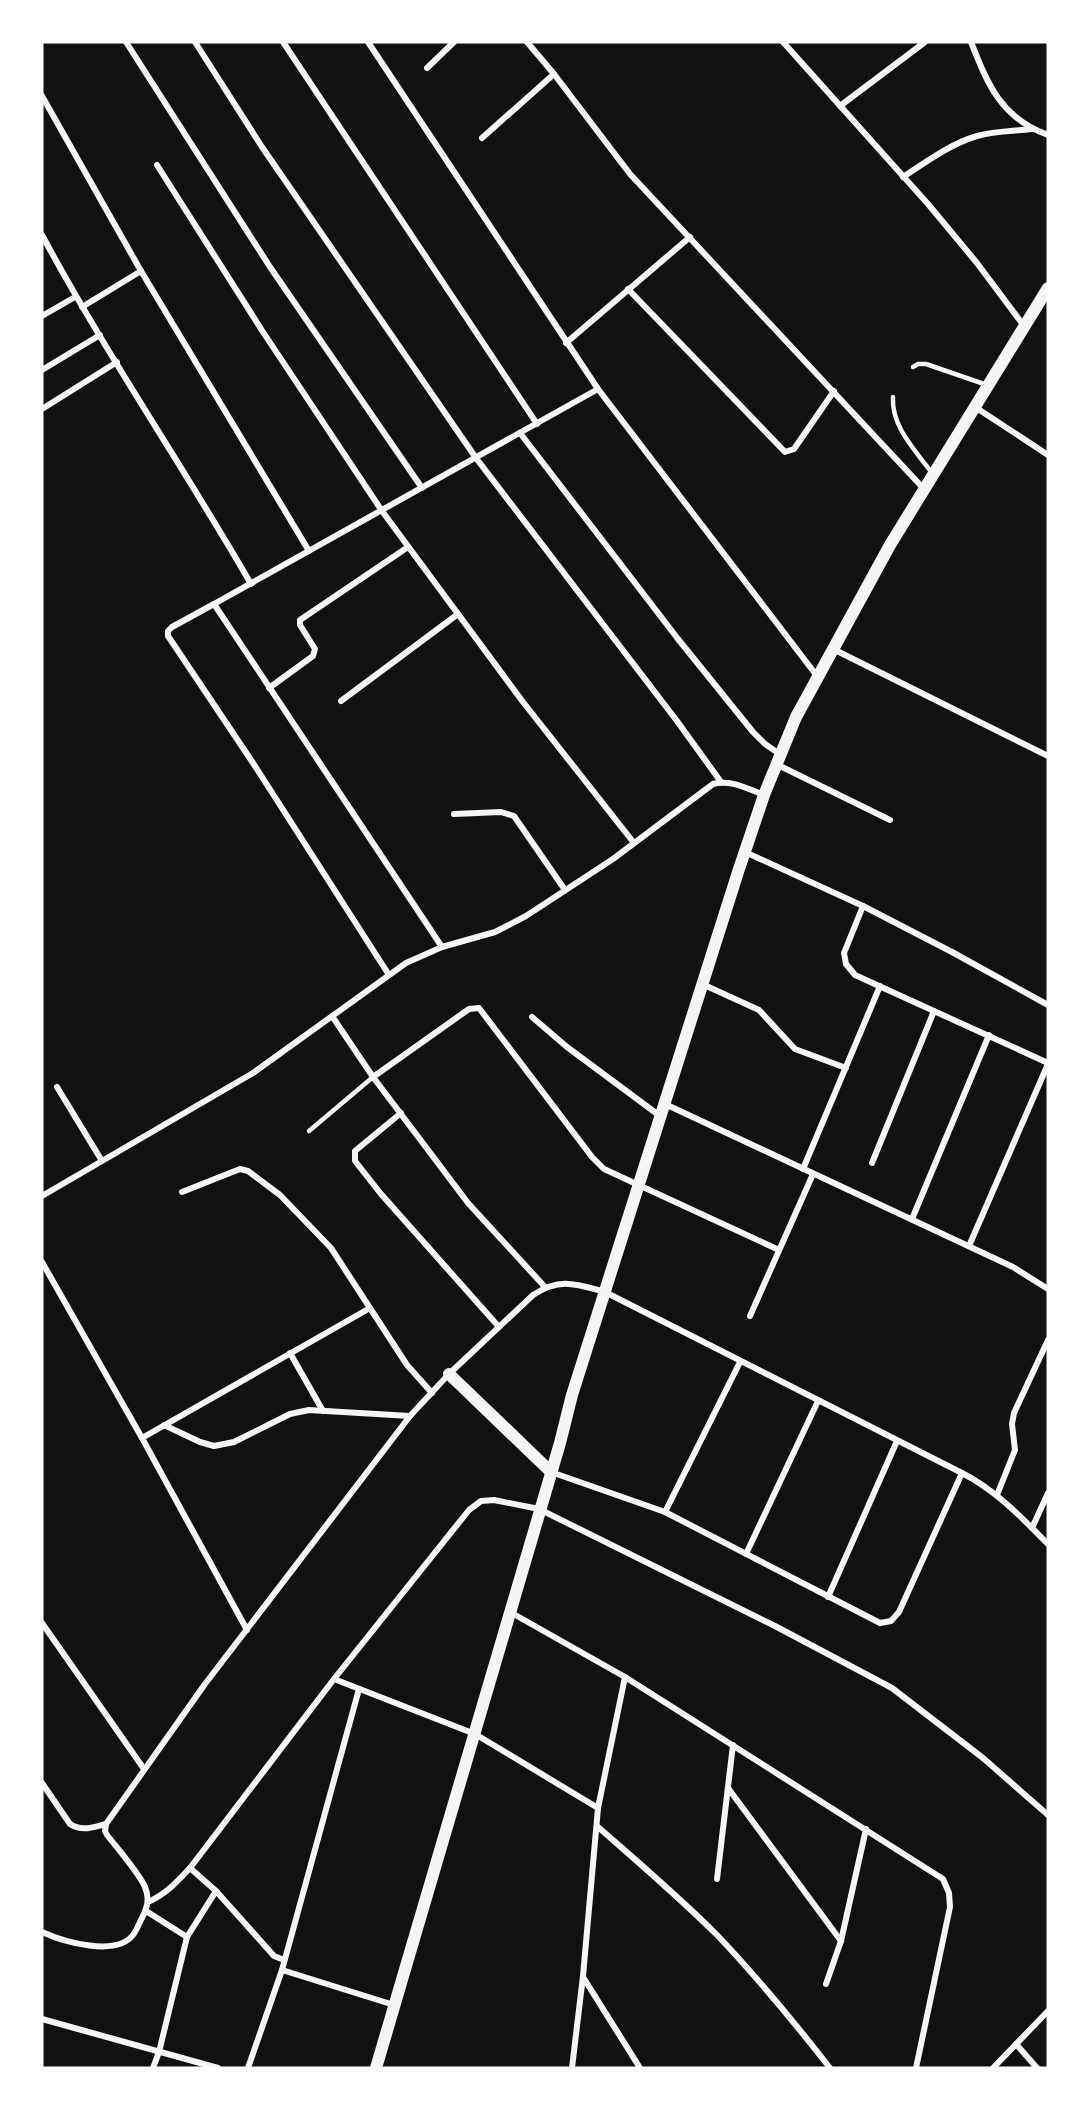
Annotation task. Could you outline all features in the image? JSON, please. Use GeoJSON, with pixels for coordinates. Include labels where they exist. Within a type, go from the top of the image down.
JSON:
{"type":"FeatureCollection","features":[{"type":"Feature","properties":{"kind":"main road"},"geometry":{"type":"LineString","coordinates":[[375,2068],[475,1734],[572,1395],[764,795],[796,717],[890,545],[1048,288]]}},
{"type":"Feature","properties":{"kind":"main road"},"geometry":{"type":"LineString","coordinates":[[449,1374],[551,1473]]}},
{"type":"Feature","properties":{"kind":"street"},"geometry":{"type":"LineString","coordinates":[[126,42],[270,267],[422,488]]}},
{"type":"Feature","properties":{"kind":"street"},"geometry":{"type":"LineString","coordinates":[[195,42],[262,147],[476,458],[721,782]]}},
{"type":"Feature","properties":{"kind":"street"},"geometry":{"type":"LineString","coordinates":[[283,42],[537,424]]}},
{"type":"Feature","properties":{"kind":"street"},"geometry":{"type":"LineString","coordinates":[[368,42],[598,389],[818,677]]}},
{"type":"Feature","properties":{"kind":"street"},"geometry":{"type":"LineString","coordinates":[[427,68],[454,42]]}},
{"type":"Feature","properties":{"kind":"street"},"geometry":{"type":"LineString","coordinates":[[527,42],[630,174],[924,489]]}},
{"type":"Feature","properties":{"kind":"street"},"geometry":{"type":"LineString","coordinates":[[783,42],[976,263],[1024,326]]}},
{"type":"Feature","properties":{"kind":"street"},"geometry":{"type":"LineString","coordinates":[[840,106],[926,42]]}},
{"type":"Feature","properties":{"kind":"street"},"geometry":{"type":"LineString","coordinates":[[971,42],[980,69],[994,94],[1012,114],[1032,129],[1048,135]]}},
{"type":"Feature","properties":{"kind":"street"},"geometry":{"type":"LineString","coordinates":[[482,138],[554,74]]}},
{"type":"Feature","properties":{"kind":"street"},"geometry":{"type":"LineString","coordinates":[[42,96],[141,271],[309,551]]}},
{"type":"Feature","properties":{"kind":"street"},"geometry":{"type":"LineString","coordinates":[[903,177],[936,155],[978,135],[1032,129]]}},
{"type":"Feature","properties":{"kind":"street"},"geometry":{"type":"LineString","coordinates":[[157,165],[263,332],[382,511],[523,702],[634,843]]}},
{"type":"Feature","properties":{"kind":"street"},"geometry":{"type":"LineString","coordinates":[[42,235],[75,297],[202,500],[251,584]]}},
{"type":"Feature","properties":{"kind":"street"},"geometry":{"type":"LineString","coordinates":[[566,343],[690,237]]}},
{"type":"Feature","properties":{"kind":"street"},"geometry":{"type":"LineString","coordinates":[[82,307],[141,271]]}},
{"type":"Feature","properties":{"kind":"street"},"geometry":{"type":"LineString","coordinates":[[628,289],[784,452],[794,448],[834,391]]}},
{"type":"Feature","properties":{"kind":"street"},"geometry":{"type":"LineString","coordinates":[[42,316],[75,297]]}},
{"type":"Feature","properties":{"kind":"street"},"geometry":{"type":"LineString","coordinates":[[42,370],[100,335]]}},
{"type":"Feature","properties":{"kind":"street"},"geometry":{"type":"LineString","coordinates":[[42,409],[117,362]]}},
{"type":"Feature","properties":{"kind":"street"},"geometry":{"type":"LineString","coordinates":[[389,975],[253,763],[168,636],[168,631],[598,389]]}},
{"type":"Feature","properties":{"kind":"street"},"geometry":{"type":"LineString","coordinates":[[975,407],[1048,455]]}},
{"type":"Feature","properties":{"kind":"street"},"geometry":{"type":"LineString","coordinates":[[520,433],[678,639],[753,732],[780,760],[890,820]]}},
{"type":"Feature","properties":{"kind":"street"},"geometry":{"type":"LineString","coordinates":[[269,688],[313,656],[315,649],[300,625],[300,620],[408,547]]}},
{"type":"Feature","properties":{"kind":"street"},"geometry":{"type":"LineString","coordinates":[[214,604],[442,947]]}},
{"type":"Feature","properties":{"kind":"street"},"geometry":{"type":"LineString","coordinates":[[341,701],[458,615]]}},
{"type":"Feature","properties":{"kind":"street"},"geometry":{"type":"LineString","coordinates":[[833,649],[1048,756]]}},
{"type":"Feature","properties":{"kind":"street"},"geometry":{"type":"LineString","coordinates":[[42,1196],[253,1073],[406,963],[442,947],[495,932],[511,924],[566,890],[634,843],[713,784],[731,783],[764,795]]}},
{"type":"Feature","properties":{"kind":"street"},"geometry":{"type":"LineString","coordinates":[[454,814],[501,812],[514,816],[566,890]]}},
{"type":"Feature","properties":{"kind":"street"},"geometry":{"type":"LineString","coordinates":[[745,852],[862,906],[1048,1005]]}},
{"type":"Feature","properties":{"kind":"street"},"geometry":{"type":"LineString","coordinates":[[862,906],[844,953],[846,964],[855,975],[1048,1063],[969,1246]]}},
{"type":"Feature","properties":{"kind":"street"},"geometry":{"type":"LineString","coordinates":[[702,984],[759,1010],[795,1049],[846,1068]]}},
{"type":"Feature","properties":{"kind":"street"},"geometry":{"type":"LineString","coordinates":[[803,1169],[880,987]]}},
{"type":"Feature","properties":{"kind":"street"},"geometry":{"type":"LineString","coordinates":[[373,1077],[469,1009],[479,1008],[592,1157],[604,1169],[779,1250]]}},
{"type":"Feature","properties":{"kind":"street"},"geometry":{"type":"LineString","coordinates":[[872,1163],[934,1011]]}},
{"type":"Feature","properties":{"kind":"street"},"geometry":{"type":"LineString","coordinates":[[332,1016],[373,1077],[468,1203],[545,1287]]}},
{"type":"Feature","properties":{"kind":"street"},"geometry":{"type":"LineString","coordinates":[[532,1017],[567,1047],[661,1117]]}},
{"type":"Feature","properties":{"kind":"street"},"geometry":{"type":"LineString","coordinates":[[912,1219],[988,1035]]}},
{"type":"Feature","properties":{"kind":"street"},"geometry":{"type":"LineString","coordinates":[[57,1087],[102,1161]]}},
{"type":"Feature","properties":{"kind":"street"},"geometry":{"type":"LineString","coordinates":[[665,1104],[1013,1266],[1048,1289]]}},
{"type":"Feature","properties":{"kind":"street"},"geometry":{"type":"LineString","coordinates":[[401,1113],[356,1151],[355,1161],[381,1194],[500,1327]]}},
{"type":"Feature","properties":{"kind":"street"},"geometry":{"type":"LineString","coordinates":[[182,1191],[234,1170],[248,1171],[280,1195],[317,1232],[343,1265],[407,1365],[432,1393]]}},
{"type":"Feature","properties":{"kind":"street"},"geometry":{"type":"LineString","coordinates":[[750,1316],[813,1173]]}},
{"type":"Feature","properties":{"kind":"street"},"geometry":{"type":"LineString","coordinates":[[42,1262],[247,1630]]}},
{"type":"Feature","properties":{"kind":"street"},"geometry":{"type":"LineString","coordinates":[[42,1932],[55,1938],[106,1948],[124,1942],[133,1935],[146,1911],[148,1902],[145,1887],[107,1835],[106,1824],[247,1630],[410,1416],[449,1374],[533,1295],[545,1287],[570,1282],[605,1292],[962,1473],[983,1484],[997,1495],[1048,1544]]}},
{"type":"Feature","properties":{"kind":"street"},"geometry":{"type":"LineString","coordinates":[[142,1438],[370,1308]]}},
{"type":"Feature","properties":{"kind":"street"},"geometry":{"type":"LineString","coordinates":[[997,1495],[1015,1450],[1012,1424],[1014,1413],[1048,1340]]}},
{"type":"Feature","properties":{"kind":"street"},"geometry":{"type":"LineString","coordinates":[[290,1353],[324,1411]]}},
{"type":"Feature","properties":{"kind":"street"},"geometry":{"type":"LineString","coordinates":[[665,1512],[740,1362]]}},
{"type":"Feature","properties":{"kind":"street"},"geometry":{"type":"LineString","coordinates":[[746,1554],[818,1401]]}},
{"type":"Feature","properties":{"kind":"street"},"geometry":{"type":"LineString","coordinates":[[164,1425],[214,1446],[224,1445],[290,1414],[309,1410],[410,1416]]}},
{"type":"Feature","properties":{"kind":"street"},"geometry":{"type":"LineString","coordinates":[[828,1597],[897,1441]]}},
{"type":"Feature","properties":{"kind":"street"},"geometry":{"type":"LineString","coordinates":[[551,1473],[665,1512],[880,1623],[891,1621],[899,1612],[962,1473]]}},
{"type":"Feature","properties":{"kind":"street"},"geometry":{"type":"LineString","coordinates":[[1032,1528],[1048,1493]]}},
{"type":"Feature","properties":{"kind":"street"},"geometry":{"type":"LineString","coordinates":[[148,1902],[161,1896],[175,1885],[469,1510],[481,1501],[494,1500],[539,1509],[775,1626],[892,1688],[982,1758],[1047,1813]]}},
{"type":"Feature","properties":{"kind":"street"},"geometry":{"type":"LineString","coordinates":[[510,1612],[625,1677],[943,1879],[949,1893],[950,1907],[916,2068]]}},
{"type":"Feature","properties":{"kind":"street"},"geometry":{"type":"LineString","coordinates":[[42,1623],[144,1769]]}},
{"type":"Feature","properties":{"kind":"street"},"geometry":{"type":"LineString","coordinates":[[572,2068],[598,1827],[598,1808],[625,1677]]}},
{"type":"Feature","properties":{"kind":"street"},"geometry":{"type":"LineString","coordinates":[[334,1680],[475,1734],[598,1808]]}},
{"type":"Feature","properties":{"kind":"street"},"geometry":{"type":"LineString","coordinates":[[248,2068],[282,1971],[359,1689]]}},
{"type":"Feature","properties":{"kind":"street"},"geometry":{"type":"LineString","coordinates":[[717,1879],[733,1745]]}},
{"type":"Feature","properties":{"kind":"street"},"geometry":{"type":"LineString","coordinates":[[42,1783],[70,1824],[76,1828],[84,1829],[106,1824]]}},
{"type":"Feature","properties":{"kind":"street"},"geometry":{"type":"LineString","coordinates":[[728,1788],[841,1941]]}},
{"type":"Feature","properties":{"kind":"street"},"geometry":{"type":"LineString","coordinates":[[598,1827],[716,1934],[830,2068]]}},
{"type":"Feature","properties":{"kind":"street"},"geometry":{"type":"LineString","coordinates":[[826,1984],[841,1941],[866,1829]]}},
{"type":"Feature","properties":{"kind":"street"},"geometry":{"type":"LineString","coordinates":[[189,1868],[216,1891],[274,1956],[285,1960]]}},
{"type":"Feature","properties":{"kind":"street"},"geometry":{"type":"LineString","coordinates":[[153,2068],[187,1937],[216,1891]]}},
{"type":"Feature","properties":{"kind":"street"},"geometry":{"type":"LineString","coordinates":[[146,1911],[187,1937]]}},
{"type":"Feature","properties":{"kind":"street"},"geometry":{"type":"LineString","coordinates":[[282,1971],[394,2005]]}},
{"type":"Feature","properties":{"kind":"street"},"geometry":{"type":"LineString","coordinates":[[583,1976],[640,2068]]}},
{"type":"Feature","properties":{"kind":"street"},"geometry":{"type":"LineString","coordinates":[[993,2068],[1048,2011]]}},
{"type":"Feature","properties":{"kind":"street"},"geometry":{"type":"LineString","coordinates":[[42,2019],[218,2068]]}},
{"type":"Feature","properties":{"kind":"street"},"geometry":{"type":"LineString","coordinates":[[1016,2044],[1037,2068]]}},
{"type":"Feature","properties":{"kind":"lane"},"geometry":{"type":"LineString","coordinates":[[913,367],[926,364],[988,386]]}},
{"type":"Feature","properties":{"kind":"lane"},"geometry":{"type":"LineString","coordinates":[[893,397],[892,409],[896,419],[933,475]]}},
{"type":"Feature","properties":{"kind":"lane"},"geometry":{"type":"LineString","coordinates":[[309,1131],[373,1077]]}}]}
